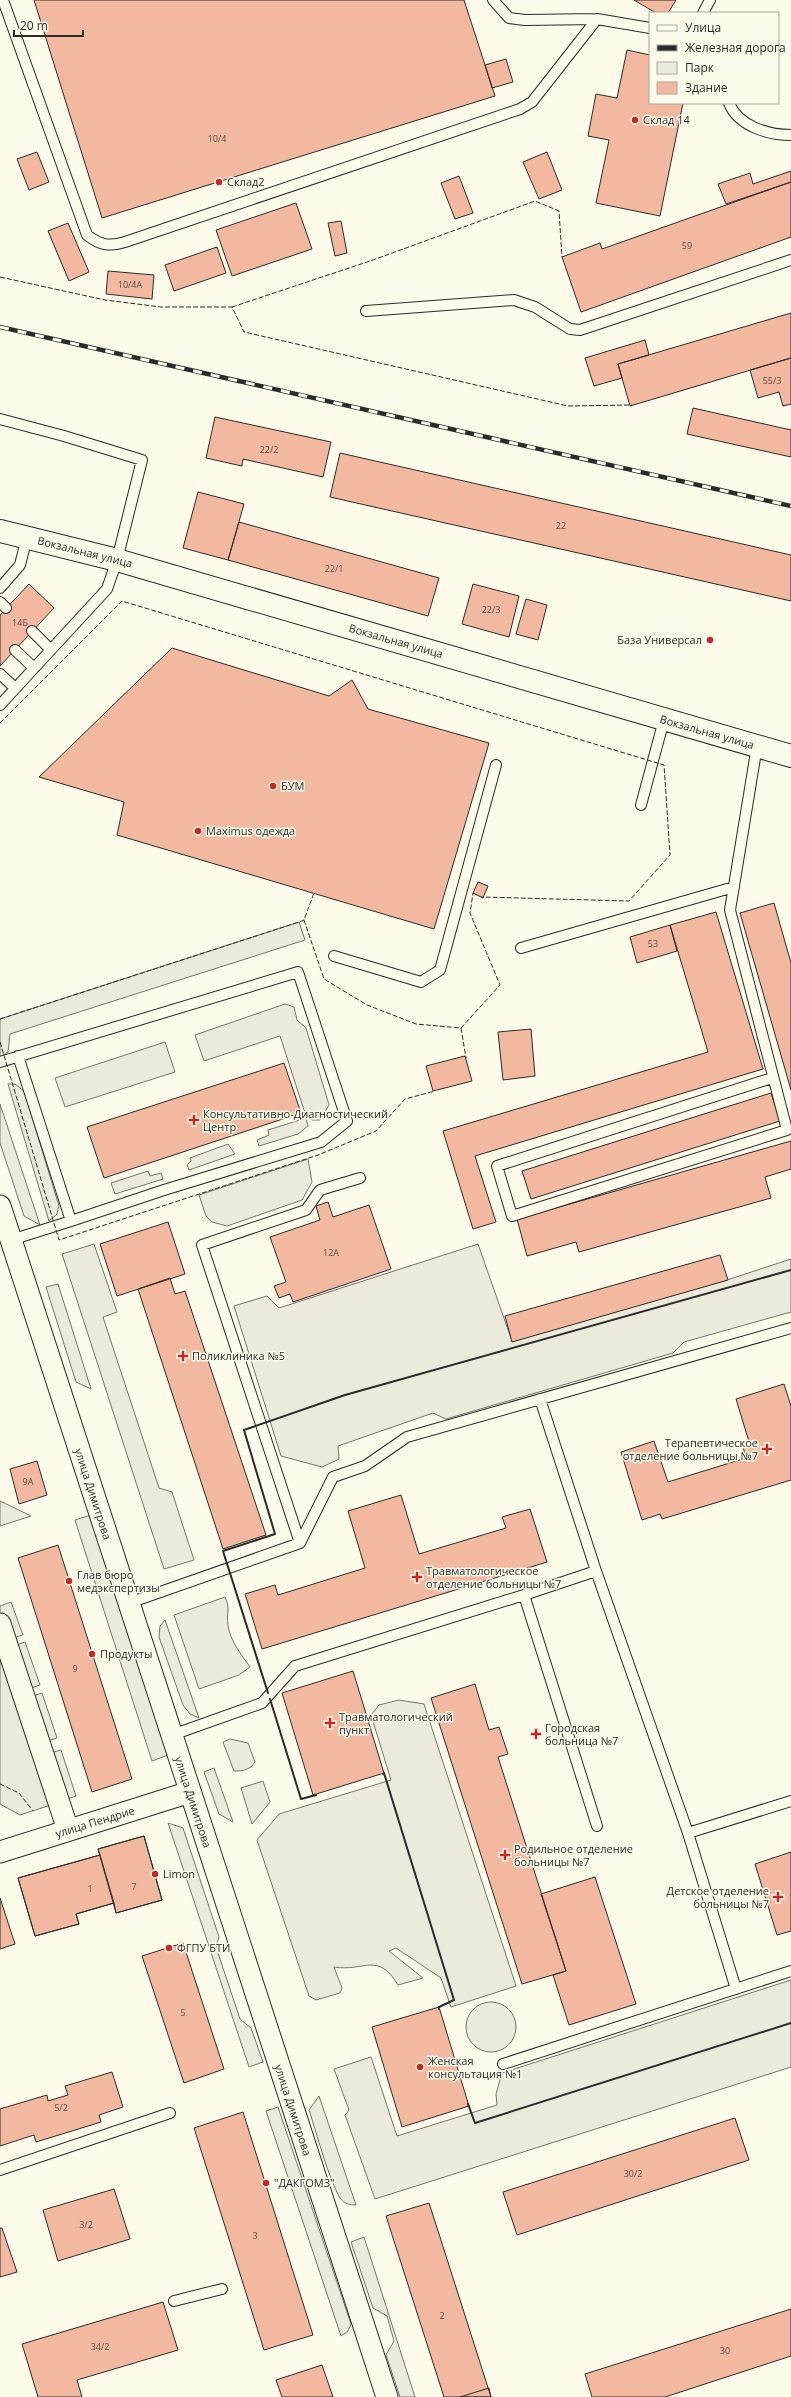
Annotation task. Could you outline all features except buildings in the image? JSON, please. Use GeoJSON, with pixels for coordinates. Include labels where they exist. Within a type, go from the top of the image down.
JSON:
{"type":"FeatureCollection","features":[{"type":"Feature","properties":{"kind":"street","name":"Вокзальная улица"},"geometry":{"type":"LineString","coordinates":[[0,531],[117,560],[791,756]]}},
{"type":"Feature","properties":{"kind":"street","name":"улица Димитрова"},"geometry":{"type":"LineString","coordinates":[[0,1206],[387,2397]]}},
{"type":"Feature","properties":{"kind":"street"},"geometry":{"type":"LineString","coordinates":[[0,1624],[68,1830]]}},
{"type":"Feature","properties":{"kind":"street","name":"улица Пендрие"},"geometry":{"type":"LineString","coordinates":[[0,1852],[190,1792]]}},
{"type":"Feature","properties":{"kind":"lane"},"geometry":{"type":"LineString","coordinates":[[3,0],[87,235],[96,242],[107,246],[125,242],[520,109],[532,102],[597,19]]}},
{"type":"Feature","properties":{"kind":"lane"},"geometry":{"type":"LineString","coordinates":[[493,0],[509,18],[525,20],[597,19],[649,28]]}},
{"type":"Feature","properties":{"kind":"lane"},"geometry":{"type":"LineString","coordinates":[[704,12],[710,0]]}},
{"type":"Feature","properties":{"kind":"lane"},"geometry":{"type":"LineString","coordinates":[[730,104],[738,116],[765,133],[791,135]]}},
{"type":"Feature","properties":{"kind":"lane"},"geometry":{"type":"LineString","coordinates":[[366,312],[514,300],[535,307],[570,329],[580,330],[791,260]]}},
{"type":"Feature","properties":{"kind":"lane"},"geometry":{"type":"LineString","coordinates":[[0,419],[64,436],[142,460],[117,560],[107,589],[0,705]]}},
{"type":"Feature","properties":{"kind":"lane"},"geometry":{"type":"LineString","coordinates":[[0,588],[20,565],[27,537]]}},
{"type":"Feature","properties":{"kind":"lane"},"geometry":{"type":"LineString","coordinates":[[32,631],[51,650]]}},
{"type":"Feature","properties":{"kind":"lane"},"geometry":{"type":"LineString","coordinates":[[15,650],[34,668]]}},
{"type":"Feature","properties":{"kind":"lane"},"geometry":{"type":"LineString","coordinates":[[0,674],[15,688]]}},
{"type":"Feature","properties":{"kind":"lane"},"geometry":{"type":"LineString","coordinates":[[641,805],[664,720]]}},
{"type":"Feature","properties":{"kind":"lane"},"geometry":{"type":"LineString","coordinates":[[757,746],[730,910],[772,1078],[787,1130],[512,1216],[497,1166],[772,1078]]}},
{"type":"Feature","properties":{"kind":"lane"},"geometry":{"type":"LineString","coordinates":[[334,956],[421,982],[440,970],[496,765]]}},
{"type":"Feature","properties":{"kind":"lane"},"geometry":{"type":"LineString","coordinates":[[521,948],[734,887]]}},
{"type":"Feature","properties":{"kind":"lane"},"geometry":{"type":"LineString","coordinates":[[0,1062],[298,972],[347,1121],[321,1142],[164,1190],[11,1240]]}},
{"type":"Feature","properties":{"kind":"lane"},"geometry":{"type":"LineString","coordinates":[[18,1056],[71,1221]]}},
{"type":"Feature","properties":{"kind":"lane"},"geometry":{"type":"LineString","coordinates":[[300,1543],[202,1245],[306,1210],[320,1190],[360,1178]]}},
{"type":"Feature","properties":{"kind":"lane"},"geometry":{"type":"LineString","coordinates":[[129,1603],[300,1543],[333,1477],[365,1466],[407,1437],[791,1328]]}},
{"type":"Feature","properties":{"kind":"lane"},"geometry":{"type":"LineString","coordinates":[[540,1400],[596,1571],[688,1833],[736,1988]]}},
{"type":"Feature","properties":{"kind":"lane"},"geometry":{"type":"LineString","coordinates":[[172,1735],[262,1703],[294,1666],[524,1596],[596,1571]]}},
{"type":"Feature","properties":{"kind":"lane"},"geometry":{"type":"LineString","coordinates":[[524,1596],[597,1826]]}},
{"type":"Feature","properties":{"kind":"lane"},"geometry":{"type":"LineString","coordinates":[[688,1833],[791,1801]]}},
{"type":"Feature","properties":{"kind":"lane"},"geometry":{"type":"LineString","coordinates":[[503,2064],[791,1971]]}},
{"type":"Feature","properties":{"kind":"lane"},"geometry":{"type":"LineString","coordinates":[[0,2170],[170,2113]]}},
{"type":"Feature","properties":{"kind":"lane"},"geometry":{"type":"LineString","coordinates":[[174,2301],[222,2289]]}},
{"type":"Feature","properties":{"kind":"green space"},"geometry":{"type":"Polygon","coordinates":[[[299,922],[305,940],[10,1034],[8,1052],[0,1057],[0,1019],[299,922]]]}},
{"type":"Feature","properties":{"kind":"green space"},"geometry":{"type":"Polygon","coordinates":[[[285,1004],[294,1007],[297,1020],[306,1028],[329,1105],[320,1120],[312,1120],[304,1110],[280,1036],[204,1061],[195,1035],[285,1004]]]}},
{"type":"Feature","properties":{"kind":"green space"},"geometry":{"type":"Polygon","coordinates":[[[165,1042],[175,1072],[65,1107],[55,1078],[165,1042]]]}},
{"type":"Feature","properties":{"kind":"green space"},"geometry":{"type":"Polygon","coordinates":[[[8,1084],[15,1084],[24,1091],[59,1206],[57,1214],[49,1221],[8,1084]]]}},
{"type":"Feature","properties":{"kind":"green space"},"geometry":{"type":"Polygon","coordinates":[[[0,1104],[40,1225],[24,1216],[0,1143],[0,1104]]]}},
{"type":"Feature","properties":{"kind":"green space"},"geometry":{"type":"Polygon","coordinates":[[[306,1118],[308,1126],[298,1134],[259,1146],[257,1140],[269,1135],[268,1130],[306,1118]]]}},
{"type":"Feature","properties":{"kind":"green space"},"geometry":{"type":"Polygon","coordinates":[[[228,1144],[235,1154],[189,1170],[187,1165],[191,1161],[190,1158],[228,1144]]]}},
{"type":"Feature","properties":{"kind":"green space"},"geometry":{"type":"Polygon","coordinates":[[[308,1159],[312,1182],[302,1200],[227,1226],[212,1222],[206,1216],[199,1195],[308,1159]]]}},
{"type":"Feature","properties":{"kind":"green space"},"geometry":{"type":"Polygon","coordinates":[[[148,1171],[150,1176],[161,1173],[163,1179],[115,1194],[111,1183],[148,1171]]]}},
{"type":"Feature","properties":{"kind":"green space"},"geometry":{"type":"Polygon","coordinates":[[[94,1244],[117,1312],[103,1317],[159,1488],[172,1492],[194,1560],[164,1569],[62,1254],[94,1244]]]}},
{"type":"Feature","properties":{"kind":"green space"},"geometry":{"type":"Polygon","coordinates":[[[478,1244],[512,1341],[727,1280],[791,1259],[791,1312],[684,1342],[673,1353],[446,1419],[433,1413],[338,1446],[339,1459],[322,1467],[281,1456],[234,1306],[267,1296],[279,1308],[478,1244]]]}},
{"type":"Feature","properties":{"kind":"green space"},"geometry":{"type":"Polygon","coordinates":[[[58,1284],[91,1389],[76,1382],[46,1287],[58,1284]]]}},
{"type":"Feature","properties":{"kind":"green space"},"geometry":{"type":"Polygon","coordinates":[[[0,1501],[31,1516],[0,1526],[0,1501]]]}},
{"type":"Feature","properties":{"kind":"green space"},"geometry":{"type":"Polygon","coordinates":[[[91,1515],[168,1755],[152,1761],[75,1520],[91,1515]]]}},
{"type":"Feature","properties":{"kind":"green space"},"geometry":{"type":"Polygon","coordinates":[[[225,1597],[228,1605],[229,1631],[236,1647],[250,1667],[239,1675],[199,1689],[174,1615],[225,1597]]]}},
{"type":"Feature","properties":{"kind":"green space"},"geometry":{"type":"Polygon","coordinates":[[[11,1602],[23,1635],[9,1639],[0,1615],[0,1606],[11,1602]]]}},
{"type":"Feature","properties":{"kind":"green space"},"geometry":{"type":"Polygon","coordinates":[[[165,1620],[199,1718],[190,1714],[183,1705],[159,1637],[160,1626],[165,1620]]]}},
{"type":"Feature","properties":{"kind":"green space"},"geometry":{"type":"Polygon","coordinates":[[[25,1642],[40,1685],[25,1690],[10,1647],[25,1642]]]}},
{"type":"Feature","properties":{"kind":"green space"},"geometry":{"type":"Polygon","coordinates":[[[0,1645],[54,1804],[20,1815],[0,1804],[0,1645]]]}},
{"type":"Feature","properties":{"kind":"green space"},"geometry":{"type":"Polygon","coordinates":[[[42,1693],[57,1738],[42,1743],[27,1698],[42,1693]]]}},
{"type":"Feature","properties":{"kind":"green space"},"geometry":{"type":"Polygon","coordinates":[[[399,1700],[424,1704],[516,1986],[451,2007],[441,1978],[396,1948],[389,1951],[423,1978],[398,1985],[391,1975],[384,1969],[377,1966],[370,1965],[345,1968],[334,1967],[342,1988],[340,1993],[316,2000],[309,1996],[257,1840],[279,1814],[391,1780],[371,1715],[379,1705],[399,1700]]]}},
{"type":"Feature","properties":{"kind":"green space"},"geometry":{"type":"Polygon","coordinates":[[[230,1739],[248,1743],[255,1762],[251,1767],[234,1771],[223,1742],[230,1739]]]}},
{"type":"Feature","properties":{"kind":"green space"},"geometry":{"type":"Polygon","coordinates":[[[61,1750],[76,1796],[62,1801],[47,1754],[61,1750]]]}},
{"type":"Feature","properties":{"kind":"green space"},"geometry":{"type":"Polygon","coordinates":[[[214,1768],[233,1822],[219,1814],[204,1772],[214,1768]]]}},
{"type":"Feature","properties":{"kind":"green space"},"geometry":{"type":"Polygon","coordinates":[[[263,1781],[270,1802],[252,1824],[241,1788],[263,1781]]]}},
{"type":"Feature","properties":{"kind":"green space"},"geometry":{"type":"Polygon","coordinates":[[[168,1823],[183,1828],[219,1937],[216,1947],[240,2019],[251,2028],[263,2062],[249,2067],[168,1823]]]}},
{"type":"Feature","properties":{"kind":"green space"},"geometry":{"type":"Polygon","coordinates":[[[791,1980],[791,2067],[375,2199],[345,2115],[349,2110],[334,2069],[371,2057],[397,2136],[497,2105],[496,2094],[502,2073],[791,1980]]]}},
{"type":"Feature","properties":{"kind":"green space"},"geometry":{"type":"Polygon","coordinates":[[[491,2002],[501,2004],[509,2009],[514,2017],[516,2027],[514,2037],[509,2045],[501,2050],[491,2052],[481,2050],[473,2045],[468,2037],[466,2027],[468,2017],[473,2009],[481,2004],[491,2002]]]}},
{"type":"Feature","properties":{"kind":"green space"},"geometry":{"type":"Polygon","coordinates":[[[319,2096],[356,2205],[343,2202],[327,2167],[309,2110],[319,2096]]]}},
{"type":"Feature","properties":{"kind":"green space"},"geometry":{"type":"Polygon","coordinates":[[[278,2107],[351,2324],[348,2331],[341,2336],[266,2111],[278,2107]]]}},
{"type":"Feature","properties":{"kind":"green space"},"geometry":{"type":"Polygon","coordinates":[[[364,2237],[415,2397],[400,2397],[386,2355],[394,2341],[387,2316],[373,2308],[351,2242],[364,2237]]]}},
{"type":"Feature","properties":{"kind":"railway"},"geometry":{"type":"LineString","coordinates":[[0,327],[791,506]]}},
{"type":"Feature","properties":{"kind":"fence"},"geometry":{"type":"LineString","coordinates":[[232,307],[373,260],[535,201],[559,211],[562,257]]}},
{"type":"Feature","properties":{"kind":"fence"},"geometry":{"type":"LineString","coordinates":[[0,277],[105,300],[161,307],[232,307],[244,332],[568,406],[632,405]]}},
{"type":"Feature","properties":{"kind":"fence"},"geometry":{"type":"LineString","coordinates":[[0,723],[122,601],[664,765],[670,855],[629,901],[481,897]]}},
{"type":"Feature","properties":{"kind":"fence"},"geometry":{"type":"LineString","coordinates":[[0,1019],[304,920],[314,893]]}},
{"type":"Feature","properties":{"kind":"fence"},"geometry":{"type":"LineString","coordinates":[[304,920],[324,979],[367,1005],[416,1024],[461,1028],[500,985],[470,913],[473,893],[475,894]]}},
{"type":"Feature","properties":{"kind":"fence"},"geometry":{"type":"LineString","coordinates":[[461,1028],[466,1058]]}},
{"type":"Feature","properties":{"kind":"fence"},"geometry":{"type":"LineString","coordinates":[[0,1042],[59,1240],[318,1155],[376,1131],[405,1099],[435,1091]]}},
{"type":"Feature","properties":{"kind":"fence"},"geometry":{"type":"LineString","coordinates":[[0,1784],[19,1793],[33,1811]]}},
{"type":"Feature","properties":{"kind":"wall"},"geometry":{"type":"LineString","coordinates":[[268,1693],[223,1551],[275,1534],[244,1430],[345,1395],[791,1270]]}},
{"type":"Feature","properties":{"kind":"wall"},"geometry":{"type":"LineString","coordinates":[[270,1699],[301,1799],[316,1795]]}},
{"type":"Feature","properties":{"kind":"wall"},"geometry":{"type":"LineString","coordinates":[[383,1774],[384,1773],[454,2000],[439,2007],[439,2009]]}},
{"type":"Feature","properties":{"kind":"wall"},"geometry":{"type":"LineString","coordinates":[[468,2104],[475,2123],[791,2023]]}},
{"type":"Feature","properties":{"kind":"place","name":"Склад 14"},"geometry":{"type":"Point","coordinates":[635,120]}},
{"type":"Feature","properties":{"kind":"place","name":"Склад2"},"geometry":{"type":"Point","coordinates":[219,182]}},
{"type":"Feature","properties":{"kind":"place","name":"База Универсал"},"geometry":{"type":"Point","coordinates":[710,640]}},
{"type":"Feature","properties":{"kind":"place","name":"БУМ"},"geometry":{"type":"Point","coordinates":[273,786]}},
{"type":"Feature","properties":{"kind":"place","name":"Maximus одежда"},"geometry":{"type":"Point","coordinates":[198,831]}},
{"type":"Feature","properties":{"kind":"place","name":"Консультативно-Диагностический Центр"},"geometry":{"type":"Point","coordinates":[194,1120]}},
{"type":"Feature","properties":{"kind":"place","name":"Поликлиника №5"},"geometry":{"type":"Point","coordinates":[183,1356]}},
{"type":"Feature","properties":{"kind":"place","name":"Терапевтическое отделение больницы №7"},"geometry":{"type":"Point","coordinates":[767,1449]}},
{"type":"Feature","properties":{"kind":"place","name":"Травматологическое отделение больницы №7"},"geometry":{"type":"Point","coordinates":[417,1577]}},
{"type":"Feature","properties":{"kind":"place","name":"Глав бюро медэкспертизы"},"geometry":{"type":"Point","coordinates":[69,1581]}},
{"type":"Feature","properties":{"kind":"place","name":"Продукты"},"geometry":{"type":"Point","coordinates":[92,1654]}},
{"type":"Feature","properties":{"kind":"place","name":"Травматологический пункт"},"geometry":{"type":"Point","coordinates":[330,1723]}},
{"type":"Feature","properties":{"kind":"place","name":"Городская больница №7"},"geometry":{"type":"Point","coordinates":[536,1734]}},
{"type":"Feature","properties":{"kind":"place","name":"Родильное отделение больницы №7"},"geometry":{"type":"Point","coordinates":[505,1855]}},
{"type":"Feature","properties":{"kind":"place","name":"Limon"},"geometry":{"type":"Point","coordinates":[155,1874]}},
{"type":"Feature","properties":{"kind":"place","name":"Детское отделение больницы №7"},"geometry":{"type":"Point","coordinates":[778,1897]}},
{"type":"Feature","properties":{"kind":"place","name":"ФГПУ БТИ"},"geometry":{"type":"Point","coordinates":[169,1948]}},
{"type":"Feature","properties":{"kind":"place","name":"Женская консультация №1"},"geometry":{"type":"Point","coordinates":[420,2067]}},
{"type":"Feature","properties":{"kind":"place","name":"\"ДАКГОМЗ\""},"geometry":{"type":"Point","coordinates":[266,2183]}}]}
